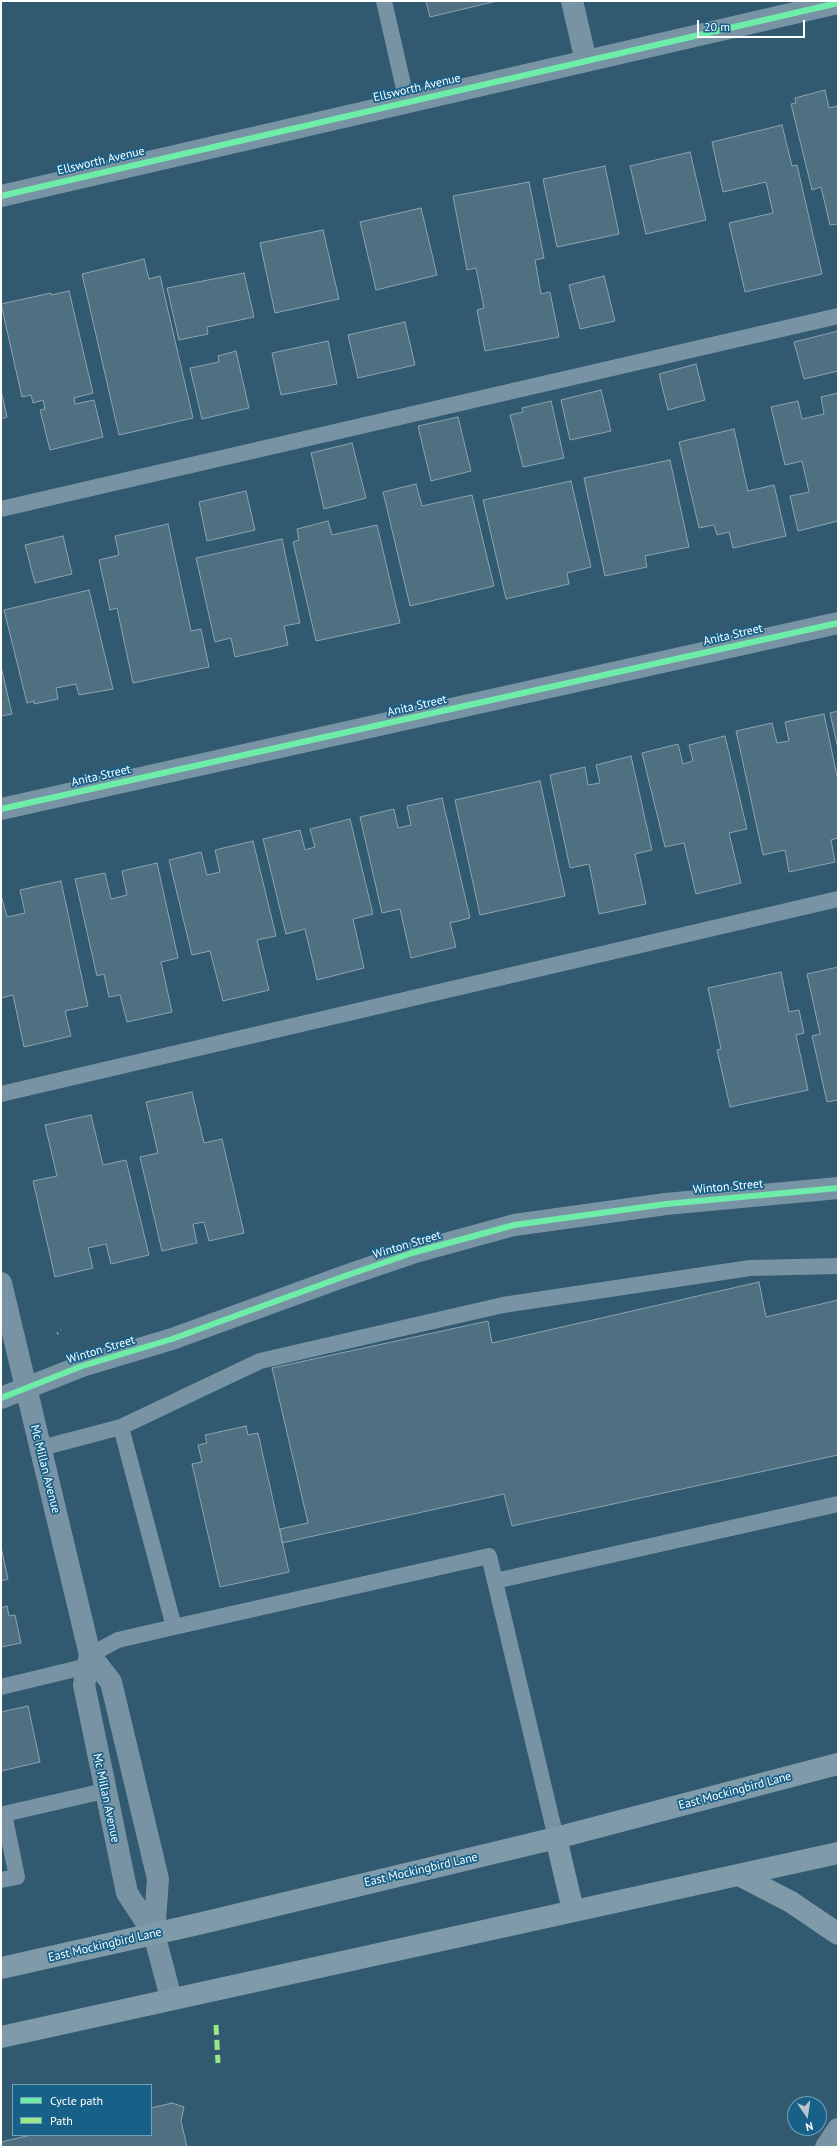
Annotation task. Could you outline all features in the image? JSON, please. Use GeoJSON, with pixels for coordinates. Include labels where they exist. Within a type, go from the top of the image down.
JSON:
{"type":"FeatureCollection","features":[{"type":"Feature","properties":{"kind":"main road","name":"East Mockingbird Lane"},"geometry":{"type":"LineString","coordinates":[[1,1968],[154,1934],[556,1838],[838,1764]]}},
{"type":"Feature","properties":{"kind":"main road"},"geometry":{"type":"LineString","coordinates":[[556,1838],[573,1910]]}},
{"type":"Feature","properties":{"kind":"main road"},"geometry":{"type":"LineString","coordinates":[[1,2037],[171,1998],[838,1853]]}},
{"type":"Feature","properties":{"kind":"main road"},"geometry":{"type":"LineString","coordinates":[[739,1875],[791,1902],[838,1934]]}},
{"type":"Feature","properties":{"kind":"street"},"geometry":{"type":"LineString","coordinates":[[572,1],[586,60]]}},
{"type":"Feature","properties":{"kind":"street","name":"Ellsworth Avenue"},"geometry":{"type":"LineString","coordinates":[[1,196],[838,3]]}},
{"type":"Feature","properties":{"kind":"street","name":"Anita Street"},"geometry":{"type":"LineString","coordinates":[[1,810],[838,624]]}},
{"type":"Feature","properties":{"kind":"street","name":"Winton Street"},"geometry":{"type":"LineString","coordinates":[[1,1398],[82,1366],[164,1341],[352,1273],[412,1253],[514,1226],[580,1215],[666,1204],[838,1188]]}},
{"type":"Feature","properties":{"kind":"street","name":"Mc Millan Avenue"},"geometry":{"type":"LineString","coordinates":[[1,1283],[92,1662],[111,1682],[158,1879],[154,1934]]}},
{"type":"Feature","properties":{"kind":"street","name":"Mc Millan Avenue"},"geometry":{"type":"LineString","coordinates":[[92,1662],[84,1686],[104,1791],[127,1893],[154,1934],[171,1998]]}},
{"type":"Feature","properties":{"kind":"street"},"geometry":{"type":"LineString","coordinates":[[826,2147],[838,2129]]}},
{"type":"Feature","properties":{"kind":"lane"},"geometry":{"type":"LineString","coordinates":[[384,1],[407,102]]}},
{"type":"Feature","properties":{"kind":"lane"},"geometry":{"type":"LineString","coordinates":[[1,509],[838,316]]}},
{"type":"Feature","properties":{"kind":"lane"},"geometry":{"type":"LineString","coordinates":[[1,1094],[838,898]]}},
{"type":"Feature","properties":{"kind":"lane"},"geometry":{"type":"LineString","coordinates":[[41,1448],[121,1427],[260,1361],[495,1306],[750,1268],[838,1266]]}},
{"type":"Feature","properties":{"kind":"lane"},"geometry":{"type":"LineString","coordinates":[[121,1427],[174,1627]]}},
{"type":"Feature","properties":{"kind":"lane"},"geometry":{"type":"LineString","coordinates":[[495,1581],[838,1504]]}},
{"type":"Feature","properties":{"kind":"lane"},"geometry":{"type":"LineString","coordinates":[[1,1687],[92,1662],[118,1640],[489,1556],[556,1838]]}},
{"type":"Feature","properties":{"kind":"lane"},"geometry":{"type":"LineString","coordinates":[[1,1880],[17,1877],[2,1815],[104,1791]]}},
{"type":"Feature","properties":{"kind":"path"},"geometry":{"type":"LineString","coordinates":[[57,1334],[61,1330]]}},
{"type":"Feature","properties":{"kind":"building"},"geometry":{"type":"Polygon","coordinates":[[[426,1],[497,1],[430,17],[426,1]]]}},
{"type":"Feature","properties":{"kind":"building"},"geometry":{"type":"Polygon","coordinates":[[[825,90],[829,108],[838,106],[838,224],[830,225],[821,187],[812,190],[791,104],[796,103],[795,98],[825,90]]]}},
{"type":"Feature","properties":{"kind":"building"},"geometry":{"type":"Polygon","coordinates":[[[782,125],[792,166],[797,165],[822,274],[745,292],[729,223],[773,213],[766,182],[723,192],[712,142],[782,125]]]}},
{"type":"Feature","properties":{"kind":"building"},"geometry":{"type":"Polygon","coordinates":[[[690,152],[706,220],[646,234],[630,166],[690,152]]]}},
{"type":"Feature","properties":{"kind":"building"},"geometry":{"type":"Polygon","coordinates":[[[605,166],[619,234],[557,247],[543,179],[605,166]]]}},
{"type":"Feature","properties":{"kind":"building"},"geometry":{"type":"Polygon","coordinates":[[[529,182],[544,258],[535,260],[541,294],[550,292],[559,337],[485,351],[477,310],[484,308],[476,268],[467,270],[453,196],[529,182]]]}},
{"type":"Feature","properties":{"kind":"building"},"geometry":{"type":"Polygon","coordinates":[[[421,208],[437,275],[376,290],[360,222],[421,208]]]}},
{"type":"Feature","properties":{"kind":"building"},"geometry":{"type":"Polygon","coordinates":[[[323,230],[339,299],[275,313],[260,243],[323,230]]]}},
{"type":"Feature","properties":{"kind":"building"},"geometry":{"type":"Polygon","coordinates":[[[144,259],[149,279],[160,276],[193,418],[119,435],[82,274],[144,259]]]}},
{"type":"Feature","properties":{"kind":"building"},"geometry":{"type":"Polygon","coordinates":[[[244,273],[254,317],[207,327],[208,334],[179,340],[167,288],[244,273]]]}},
{"type":"Feature","properties":{"kind":"building"},"geometry":{"type":"Polygon","coordinates":[[[604,276],[615,321],[580,329],[569,285],[604,276]]]}},
{"type":"Feature","properties":{"kind":"building"},"geometry":{"type":"Polygon","coordinates":[[[69,291],[93,393],[74,398],[75,404],[94,400],[103,437],[50,450],[40,410],[45,409],[43,400],[33,403],[31,395],[22,397],[1,304],[51,293],[51,295],[69,291]]]}},
{"type":"Feature","properties":{"kind":"building"},"geometry":{"type":"Polygon","coordinates":[[[405,322],[415,365],[358,378],[348,335],[405,322]]]}},
{"type":"Feature","properties":{"kind":"building"},"geometry":{"type":"Polygon","coordinates":[[[838,331],[838,371],[804,379],[794,342],[838,331]]]}},
{"type":"Feature","properties":{"kind":"building"},"geometry":{"type":"Polygon","coordinates":[[[328,341],[337,384],[281,395],[272,353],[328,341]]]}},
{"type":"Feature","properties":{"kind":"building"},"geometry":{"type":"Polygon","coordinates":[[[236,351],[249,408],[202,419],[190,368],[219,362],[218,356],[236,351]]]}},
{"type":"Feature","properties":{"kind":"building"},"geometry":{"type":"Polygon","coordinates":[[[696,364],[705,400],[668,410],[659,374],[696,364]]]}},
{"type":"Feature","properties":{"kind":"building"},"geometry":{"type":"Polygon","coordinates":[[[1,390],[7,417],[1,419],[1,390]]]}},
{"type":"Feature","properties":{"kind":"building"},"geometry":{"type":"Polygon","coordinates":[[[601,390],[611,431],[570,440],[561,400],[601,390]]]}},
{"type":"Feature","properties":{"kind":"building"},"geometry":{"type":"Polygon","coordinates":[[[838,393],[838,521],[798,531],[790,496],[809,492],[802,461],[785,465],[771,407],[798,401],[802,419],[824,414],[821,397],[838,393]]]}},
{"type":"Feature","properties":{"kind":"building"},"geometry":{"type":"Polygon","coordinates":[[[551,401],[564,458],[523,467],[510,415],[523,412],[522,408],[551,401]]]}},
{"type":"Feature","properties":{"kind":"building"},"geometry":{"type":"Polygon","coordinates":[[[458,417],[471,471],[431,481],[418,426],[458,417]]]}},
{"type":"Feature","properties":{"kind":"building"},"geometry":{"type":"Polygon","coordinates":[[[734,429],[748,491],[774,485],[786,536],[733,548],[729,532],[717,535],[714,525],[699,528],[679,442],[734,429]]]}},
{"type":"Feature","properties":{"kind":"building"},"geometry":{"type":"Polygon","coordinates":[[[352,443],[366,498],[324,509],[311,453],[352,443]]]}},
{"type":"Feature","properties":{"kind":"building"},"geometry":{"type":"Polygon","coordinates":[[[670,460],[689,547],[645,556],[647,567],[605,576],[584,478],[670,460]]]}},
{"type":"Feature","properties":{"kind":"building"},"geometry":{"type":"Polygon","coordinates":[[[571,481],[591,567],[567,573],[569,584],[506,599],[483,500],[571,481]]]}},
{"type":"Feature","properties":{"kind":"building"},"geometry":{"type":"Polygon","coordinates":[[[416,484],[422,506],[472,495],[494,586],[410,606],[383,492],[416,484]]]}},
{"type":"Feature","properties":{"kind":"building"},"geometry":{"type":"Polygon","coordinates":[[[246,491],[255,530],[207,541],[199,502],[246,491]]]}},
{"type":"Feature","properties":{"kind":"building"},"geometry":{"type":"Polygon","coordinates":[[[328,521],[332,535],[377,525],[400,623],[316,641],[293,542],[299,540],[297,529],[328,521]]]}},
{"type":"Feature","properties":{"kind":"building"},"geometry":{"type":"Polygon","coordinates":[[[168,524],[191,631],[201,629],[209,667],[133,683],[117,608],[110,610],[99,560],[119,555],[115,536],[168,524]]]}},
{"type":"Feature","properties":{"kind":"building"},"geometry":{"type":"Polygon","coordinates":[[[63,536],[72,574],[35,583],[25,545],[63,536]]]}},
{"type":"Feature","properties":{"kind":"building"},"geometry":{"type":"Polygon","coordinates":[[[282,539],[300,623],[284,626],[288,645],[235,657],[231,638],[215,642],[196,558],[282,539]]]}},
{"type":"Feature","properties":{"kind":"building"},"geometry":{"type":"Polygon","coordinates":[[[89,590],[113,689],[79,695],[76,684],[56,688],[58,699],[34,704],[34,701],[27,703],[4,610],[89,590]]]}},
{"type":"Feature","properties":{"kind":"building"},"geometry":{"type":"Polygon","coordinates":[[[1,666],[12,714],[1,716],[1,666]]]}},
{"type":"Feature","properties":{"kind":"building"},"geometry":{"type":"Polygon","coordinates":[[[838,711],[838,749],[830,713],[838,711]]]}},
{"type":"Feature","properties":{"kind":"building"},"geometry":{"type":"Polygon","coordinates":[[[824,714],[838,781],[838,838],[831,840],[835,862],[789,872],[785,850],[763,855],[736,731],[772,723],[777,743],[789,741],[785,722],[824,714]]]}},
{"type":"Feature","properties":{"kind":"building"},"geometry":{"type":"Polygon","coordinates":[[[725,736],[747,829],[729,833],[741,883],[696,894],[684,843],[665,847],[642,753],[678,744],[683,764],[693,761],[689,745],[725,736]]]}},
{"type":"Feature","properties":{"kind":"building"},"geometry":{"type":"Polygon","coordinates":[[[631,756],[652,850],[635,854],[646,904],[599,914],[589,864],[570,868],[550,775],[585,767],[588,785],[600,783],[596,765],[631,756]]]}},
{"type":"Feature","properties":{"kind":"building"},"geometry":{"type":"Polygon","coordinates":[[[540,781],[565,896],[480,915],[455,800],[540,781]]]}},
{"type":"Feature","properties":{"kind":"building"},"geometry":{"type":"Polygon","coordinates":[[[442,798],[470,918],[450,923],[456,947],[411,958],[400,909],[382,913],[360,817],[394,809],[398,828],[411,825],[407,806],[442,798]]]}},
{"type":"Feature","properties":{"kind":"building"},"geometry":{"type":"Polygon","coordinates":[[[350,819],[373,914],[353,919],[364,968],[317,980],[305,929],[286,934],[263,839],[300,830],[305,850],[315,847],[310,829],[350,819]]]}},
{"type":"Feature","properties":{"kind":"building"},"geometry":{"type":"Polygon","coordinates":[[[253,841],[276,936],[257,940],[269,990],[223,1001],[210,951],[192,955],[169,860],[201,852],[207,875],[220,872],[215,850],[253,841]]]}},
{"type":"Feature","properties":{"kind":"building"},"geometry":{"type":"Polygon","coordinates":[[[157,863],[178,958],[161,962],[172,1012],[127,1022],[120,995],[109,997],[104,974],[97,976],[75,879],[105,873],[111,899],[127,895],[122,871],[157,863]]]}},
{"type":"Feature","properties":{"kind":"building"},"geometry":{"type":"Polygon","coordinates":[[[61,881],[88,1006],[65,1011],[71,1036],[24,1047],[13,995],[1,998],[1,895],[7,917],[25,913],[20,890],[61,881]]]}},
{"type":"Feature","properties":{"kind":"building"},"geometry":{"type":"Polygon","coordinates":[[[838,967],[838,1100],[827,1102],[812,1036],[820,1034],[807,974],[838,967]]]}},
{"type":"Feature","properties":{"kind":"building"},"geometry":{"type":"Polygon","coordinates":[[[781,972],[789,1012],[799,1010],[804,1033],[796,1035],[808,1090],[730,1107],[717,1050],[721,1049],[708,988],[781,972]]]}},
{"type":"Feature","properties":{"kind":"building"},"geometry":{"type":"Polygon","coordinates":[[[192,1092],[204,1143],[222,1139],[244,1233],[209,1241],[204,1222],[193,1224],[197,1243],[162,1251],[140,1157],[158,1153],[146,1102],[192,1092]]]}},
{"type":"Feature","properties":{"kind":"building"},"geometry":{"type":"Polygon","coordinates":[[[91,1115],[103,1165],[126,1160],[149,1255],[111,1264],[106,1244],[88,1248],[93,1268],[55,1277],[33,1181],[57,1176],[45,1125],[91,1115]]]}},
{"type":"Feature","properties":{"kind":"building"},"geometry":{"type":"Polygon","coordinates":[[[759,1282],[766,1317],[838,1300],[838,1455],[512,1526],[504,1494],[282,1543],[280,1529],[308,1523],[272,1368],[488,1321],[492,1343],[759,1282]]]}},
{"type":"Feature","properties":{"kind":"building"},"geometry":{"type":"Polygon","coordinates":[[[246,1426],[248,1435],[258,1433],[289,1572],[220,1587],[192,1464],[202,1462],[198,1445],[207,1443],[205,1435],[246,1426]]]}},
{"type":"Feature","properties":{"kind":"building"},"geometry":{"type":"Polygon","coordinates":[[[1,1547],[8,1579],[1,1581],[1,1547]]]}},
{"type":"Feature","properties":{"kind":"building"},"geometry":{"type":"Polygon","coordinates":[[[7,1606],[9,1616],[15,1615],[21,1643],[1,1647],[1,1608],[7,1606]]]}},
{"type":"Feature","properties":{"kind":"building"},"geometry":{"type":"Polygon","coordinates":[[[28,1706],[40,1762],[1,1771],[1,1712],[28,1706]]]}},
{"type":"Feature","properties":{"kind":"building"},"geometry":{"type":"Polygon","coordinates":[[[172,2103],[184,2107],[181,2121],[187,2147],[1,2147],[1,2142],[27,2136],[152,2136],[152,2108],[172,2103]]]}},
{"type":"Feature","properties":{"kind":"marked path"},"geometry":{"type":"LineString","coordinates":[[216,2025],[218,2063]]}},
{"type":"Feature","properties":{"kind":"cycle path"},"geometry":{"type":"LineString","coordinates":[[1,196],[838,3]]}},
{"type":"Feature","properties":{"kind":"cycle path"},"geometry":{"type":"LineString","coordinates":[[1,809],[838,623]]}},
{"type":"Feature","properties":{"kind":"cycle path"},"geometry":{"type":"LineString","coordinates":[[1,1398],[82,1366],[172,1339],[412,1253],[514,1225],[666,1204],[838,1188]]}}]}
